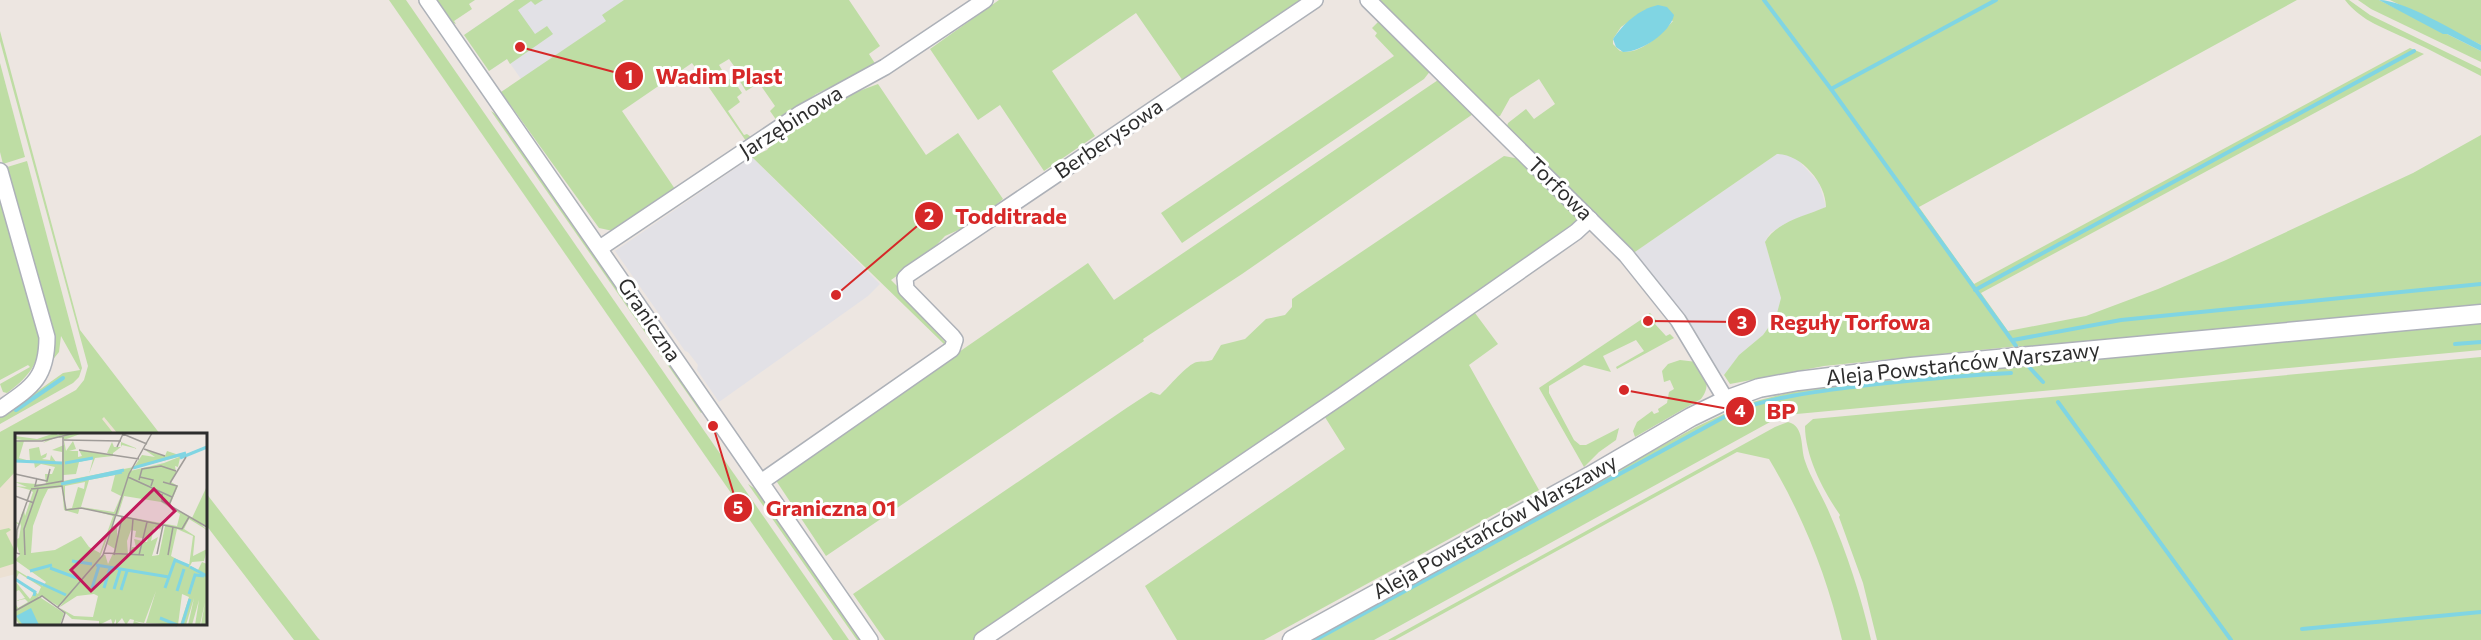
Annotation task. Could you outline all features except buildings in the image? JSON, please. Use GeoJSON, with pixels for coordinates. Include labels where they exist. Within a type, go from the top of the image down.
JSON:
{"type":"FeatureCollection","features":[{"type":"Feature","properties":{"kind":"street","name":"Graniczna"},"geometry":{"type":"LineString","coordinates":[[427,0],[870,640]]}},
{"type":"Feature","properties":{"kind":"street","name":"Jarzębinowa"},"geometry":{"type":"LineString","coordinates":[[600,248],[801,113],[885,67],[985,0]]}},
{"type":"Feature","properties":{"kind":"street","name":"Berberysowa"},"geometry":{"type":"LineString","coordinates":[[761,483],[951,351],[955,340],[906,289],[905,278],[1315,0]]}},
{"type":"Feature","properties":{"kind":"street","name":"Torfowa"},"geometry":{"type":"LineString","coordinates":[[1368,0],[1626,255],[1678,320],[1726,400]]}},
{"type":"Feature","properties":{"kind":"street"},"geometry":{"type":"LineString","coordinates":[[0,174],[46,337],[47,351],[45,364],[37,380],[0,409]]}},
{"type":"Feature","properties":{"kind":"street"},"geometry":{"type":"LineString","coordinates":[[982,640],[1362,382],[1576,232],[1590,219]]}},
{"type":"Feature","properties":{"kind":"street","name":"Aleja Powstańców Warszawy"},"geometry":{"type":"LineString","coordinates":[[1292,640],[1590,476],[1691,417],[1726,400],[1759,388],[1843,375],[2481,314]]}},
{"type":"Feature","properties":{"kind":"shaded area"},"geometry":{"type":"Polygon","coordinates":[[[515,0],[637,0],[521,79],[507,59],[489,71],[464,35],[515,0]]]}},
{"type":"Feature","properties":{"kind":"shaded area"},"geometry":{"type":"Polygon","coordinates":[[[1777,154],[1787,154],[1798,160],[1819,183],[1826,207],[1788,222],[1770,233],[1765,242],[1781,298],[1776,318],[1763,335],[1739,355],[1724,375],[1718,371],[1680,311],[1632,254],[1777,154]]]}},
{"type":"Feature","properties":{"kind":"shaded area"},"geometry":{"type":"Polygon","coordinates":[[[752,157],[880,284],[868,296],[719,402],[697,370],[698,365],[685,351],[615,251],[752,157]]]}},
{"type":"Feature","properties":{"kind":"shaded area"},"geometry":{"type":"Polygon","coordinates":[[[76,390],[135,433],[15,433],[15,574],[0,578],[0,432],[76,390]]]}},
{"type":"Feature","properties":{"kind":"green space"},"geometry":{"type":"Polygon","coordinates":[[[389,0],[406,0],[849,640],[833,640],[389,0]]]}},
{"type":"Feature","properties":{"kind":"green space"},"geometry":{"type":"Polygon","coordinates":[[[434,0],[475,0],[469,4],[472,9],[454,21],[456,24],[450,22],[434,0]]]}},
{"type":"Feature","properties":{"kind":"green space"},"geometry":{"type":"Polygon","coordinates":[[[515,0],[543,0],[535,5],[531,1],[518,10],[535,34],[547,26],[553,34],[510,64],[507,59],[489,71],[464,35],[515,0]]]}},
{"type":"Feature","properties":{"kind":"green space"},"geometry":{"type":"Polygon","coordinates":[[[624,0],[849,0],[880,46],[869,54],[876,65],[816,94],[777,121],[770,111],[775,106],[759,83],[746,91],[736,75],[739,73],[729,59],[719,65],[728,80],[732,78],[742,93],[737,97],[740,102],[728,111],[744,135],[751,137],[746,141],[692,63],[622,111],[675,189],[613,231],[599,228],[501,92],[606,21],[602,15],[624,0]]]}},
{"type":"Feature","properties":{"kind":"green space"},"geometry":{"type":"Polygon","coordinates":[[[999,0],[1306,0],[1183,81],[1136,13],[1052,71],[1095,136],[1044,171],[1000,105],[978,120],[930,49],[999,0]]]}},
{"type":"Feature","properties":{"kind":"green space"},"geometry":{"type":"Polygon","coordinates":[[[1374,0],[2297,0],[1919,207],[1974,284],[2410,48],[2424,54],[1981,293],[2008,331],[2086,316],[2226,260],[2413,173],[2481,135],[2481,306],[2022,350],[2019,346],[1824,366],[1730,384],[1724,375],[1739,355],[1763,335],[1776,317],[1781,298],[1765,242],[1776,229],[1826,207],[1822,189],[1803,164],[1786,155],[1777,154],[1632,254],[1506,129],[1508,123],[1526,109],[1534,119],[1555,104],[1539,79],[1510,98],[1500,116],[1495,117],[1374,0]],[[1644,11],[1621,27],[1613,39],[1613,44],[1620,51],[1635,50],[1649,43],[1673,21],[1644,11]]]}},
{"type":"Feature","properties":{"kind":"green space"},"geometry":{"type":"Polygon","coordinates":[[[2345,0],[2349,0],[2370,15],[2481,69],[2481,76],[2374,24],[2359,14],[2345,0]]]}},
{"type":"Feature","properties":{"kind":"green space"},"geometry":{"type":"Polygon","coordinates":[[[2358,0],[2379,0],[2481,51],[2481,62],[2371,9],[2358,0]]]}},
{"type":"Feature","properties":{"kind":"green space"},"geometry":{"type":"Polygon","coordinates":[[[2390,0],[2481,0],[2481,45],[2390,0]]]}},
{"type":"Feature","properties":{"kind":"green space"},"geometry":{"type":"Polygon","coordinates":[[[1379,21],[1431,70],[1424,79],[1182,243],[1161,213],[1394,56],[1375,36],[1377,33],[1372,28],[1379,21]]]}},
{"type":"Feature","properties":{"kind":"green space"},"geometry":{"type":"Polygon","coordinates":[[[0,31],[80,330],[159,433],[117,433],[104,417],[102,419],[113,433],[15,433],[15,472],[0,488],[0,432],[76,390],[84,380],[88,366],[0,41],[0,31]]]}},
{"type":"Feature","properties":{"kind":"green space"},"geometry":{"type":"Polygon","coordinates":[[[0,63],[25,157],[3,164],[0,152],[0,63]]]}},
{"type":"Feature","properties":{"kind":"green space"},"geometry":{"type":"Polygon","coordinates":[[[1441,78],[1473,114],[1242,274],[1143,339],[1144,341],[826,556],[775,479],[1088,263],[1114,300],[1441,78]]]}},
{"type":"Feature","properties":{"kind":"green space"},"geometry":{"type":"Polygon","coordinates":[[[878,84],[926,155],[958,133],[1003,199],[974,223],[945,236],[928,254],[891,280],[918,307],[919,314],[948,345],[945,345],[752,157],[767,150],[779,134],[843,97],[878,84]]]}},
{"type":"Feature","properties":{"kind":"green space"},"geometry":{"type":"Polygon","coordinates":[[[491,111],[501,118],[705,410],[701,413],[491,111]]]}},
{"type":"Feature","properties":{"kind":"green space"},"geometry":{"type":"Polygon","coordinates":[[[1504,156],[1520,159],[1577,217],[1575,226],[975,640],[885,640],[853,594],[1151,392],[1160,395],[1193,364],[1212,360],[1221,345],[1245,339],[1266,319],[1285,315],[1292,307],[1292,299],[1296,296],[1504,156]]]}},
{"type":"Feature","properties":{"kind":"green space"},"geometry":{"type":"Polygon","coordinates":[[[27,161],[82,368],[79,377],[73,383],[0,424],[0,418],[63,373],[80,370],[61,336],[59,352],[51,362],[4,168],[27,161]]]}},
{"type":"Feature","properties":{"kind":"green space"},"geometry":{"type":"Polygon","coordinates":[[[0,189],[41,343],[37,359],[30,372],[7,393],[3,392],[0,384],[30,367],[28,365],[0,380],[0,189]]]}},
{"type":"Feature","properties":{"kind":"green space"},"geometry":{"type":"Polygon","coordinates":[[[1472,309],[1498,344],[1469,365],[1539,490],[1264,640],[1177,640],[1145,586],[1345,449],[1323,414],[1472,309]]]}},
{"type":"Feature","properties":{"kind":"green space"},"geometry":{"type":"Polygon","coordinates":[[[1650,313],[1657,321],[1655,324],[1666,336],[1670,334],[1674,338],[1617,369],[1616,367],[1644,351],[1636,340],[1603,356],[1611,372],[1584,365],[1549,386],[1549,393],[1574,440],[1580,445],[1586,445],[1619,428],[1616,440],[1584,467],[1539,388],[1642,319],[1649,326],[1653,322],[1647,315],[1650,313]]]}},
{"type":"Feature","properties":{"kind":"green space"},"geometry":{"type":"Polygon","coordinates":[[[2481,322],[2481,350],[1786,415],[1374,640],[1308,640],[1696,427],[1745,404],[1791,392],[1979,369],[2481,322]]]}},
{"type":"Feature","properties":{"kind":"green space"},"geometry":{"type":"Polygon","coordinates":[[[2481,357],[2481,640],[1877,640],[1863,583],[1840,515],[1812,462],[1806,438],[1805,426],[1813,419],[2481,357]]]}},
{"type":"Feature","properties":{"kind":"green space"},"geometry":{"type":"Polygon","coordinates":[[[1680,360],[1697,362],[1706,380],[1704,394],[1701,399],[1635,437],[1633,431],[1637,422],[1652,411],[1654,414],[1659,412],[1658,409],[1667,403],[1669,392],[1674,389],[1670,380],[1664,382],[1662,371],[1668,364],[1680,360]]]}},
{"type":"Feature","properties":{"kind":"green space"},"geometry":{"type":"Polygon","coordinates":[[[1788,422],[1793,424],[1800,433],[1807,468],[1842,543],[1871,640],[1842,640],[1813,547],[1793,502],[1769,459],[1737,452],[1395,640],[1388,640],[1775,427],[1788,422]]]}},
{"type":"Feature","properties":{"kind":"green space"},"geometry":{"type":"Polygon","coordinates":[[[748,484],[761,493],[864,640],[857,640],[748,484]]]}},
{"type":"Feature","properties":{"kind":"green space"},"geometry":{"type":"Polygon","coordinates":[[[207,494],[320,640],[294,640],[207,526],[207,494]]]}},
{"type":"Feature","properties":{"kind":"green space"},"geometry":{"type":"Polygon","coordinates":[[[9,528],[11,530],[6,533],[15,551],[15,563],[0,568],[0,530],[9,528]]]}},
{"type":"Feature","properties":{"kind":"water"},"geometry":{"type":"Polygon","coordinates":[[[2379,0],[2402,5],[2430,18],[2481,45],[2481,51],[2443,34],[2379,0]]]}},
{"type":"Feature","properties":{"kind":"water"},"geometry":{"type":"Polygon","coordinates":[[[1658,5],[1667,7],[1674,15],[1661,35],[1638,49],[1623,52],[1616,47],[1613,39],[1627,23],[1644,10],[1658,5]]]}},
{"type":"Feature","properties":{"kind":"waterway"},"geometry":{"type":"LineString","coordinates":[[1764,0],[2016,346]]}},
{"type":"Feature","properties":{"kind":"waterway"},"geometry":{"type":"LineString","coordinates":[[1831,89],[1996,0]]}},
{"type":"Feature","properties":{"kind":"waterway"},"geometry":{"type":"LineString","coordinates":[[1975,290],[2414,51]]}},
{"type":"Feature","properties":{"kind":"waterway"},"geometry":{"type":"LineString","coordinates":[[2013,340],[2121,320],[2481,284]]}},
{"type":"Feature","properties":{"kind":"waterway"},"geometry":{"type":"LineString","coordinates":[[2455,344],[2481,342]]}},
{"type":"Feature","properties":{"kind":"waterway"},"geometry":{"type":"LineString","coordinates":[[2029,367],[2043,382]]}},
{"type":"Feature","properties":{"kind":"waterway"},"geometry":{"type":"LineString","coordinates":[[1315,640],[1737,410],[1785,397],[1835,389],[2011,373]]}},
{"type":"Feature","properties":{"kind":"waterway"},"geometry":{"type":"LineString","coordinates":[[16,410],[63,378]]}},
{"type":"Feature","properties":{"kind":"waterway"},"geometry":{"type":"LineString","coordinates":[[2058,402],[2231,640]]}},
{"type":"Feature","properties":{"kind":"waterway"},"geometry":{"type":"LineString","coordinates":[[2302,629],[2481,612]]}},
{"type":"Feature","properties":{"kind":"place","name":"Wadim Plast"},"geometry":{"type":"Point","coordinates":[520,47]}},
{"type":"Feature","properties":{"kind":"place","name":"Todditrade"},"geometry":{"type":"Point","coordinates":[836,295]}},
{"type":"Feature","properties":{"kind":"place","name":"Reguły Torfowa"},"geometry":{"type":"Point","coordinates":[1648,321]}},
{"type":"Feature","properties":{"kind":"place","name":"BP"},"geometry":{"type":"Point","coordinates":[1624,390]}},
{"type":"Feature","properties":{"kind":"place","name":"Graniczna 01"},"geometry":{"type":"Point","coordinates":[713,426]}}]}
